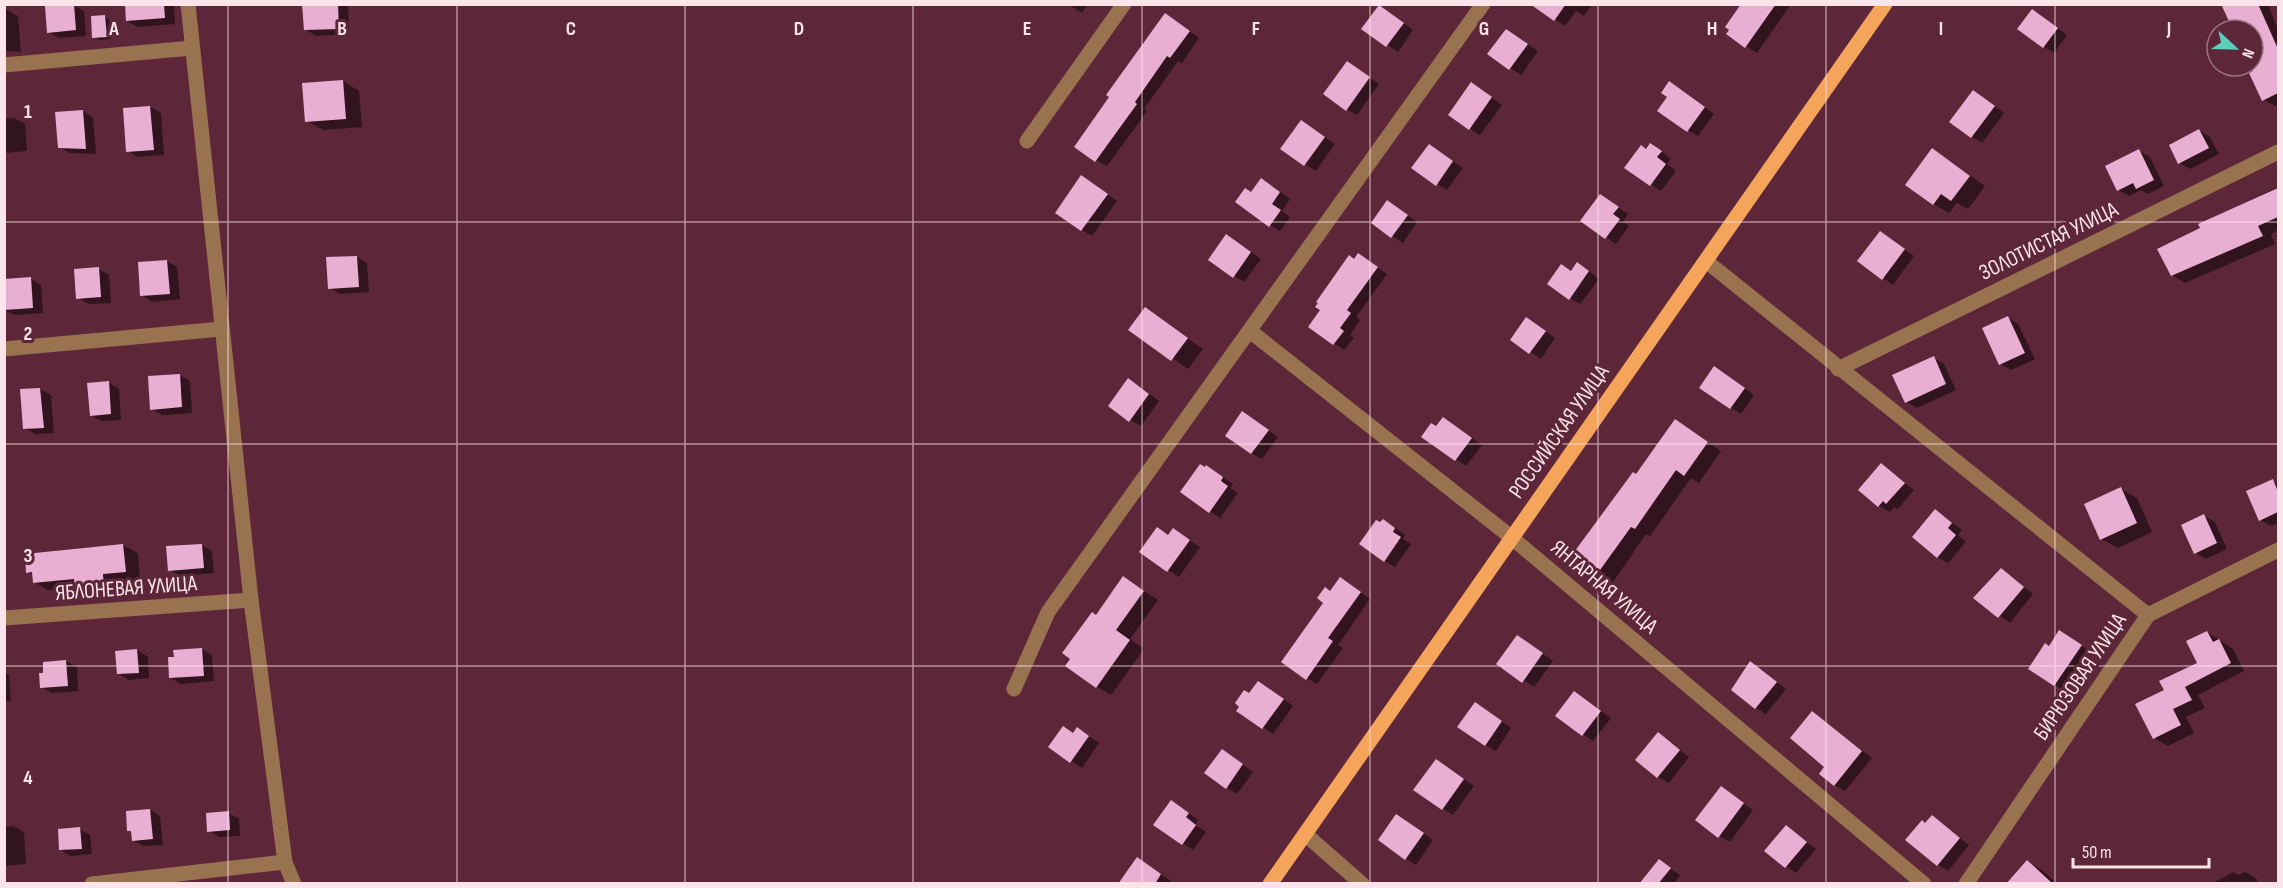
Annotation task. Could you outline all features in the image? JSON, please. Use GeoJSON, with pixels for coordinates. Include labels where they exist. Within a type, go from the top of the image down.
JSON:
{"type":"FeatureCollection","features":[{"type":"Feature","properties":{"kind":"main road","name":"РОССИЙСКАЯ УЛИЦА"},"geometry":{"type":"LineString","coordinates":[[1270,884],[1885,4]]}},
{"type":"Feature","properties":{"kind":"street"},"geometry":{"type":"LineString","coordinates":[[188,4],[251,600],[285,862],[294,884]]}},
{"type":"Feature","properties":{"kind":"street"},"geometry":{"type":"LineString","coordinates":[[1028,141],[1124,4]]}},
{"type":"Feature","properties":{"kind":"street"},"geometry":{"type":"LineString","coordinates":[[1014,689],[1048,612],[1483,4]]}},
{"type":"Feature","properties":{"kind":"street"},"geometry":{"type":"LineString","coordinates":[[4,65],[192,48]]}},
{"type":"Feature","properties":{"kind":"street","name":"ЗОЛОТИСТАЯ УЛИЦА"},"geometry":{"type":"LineString","coordinates":[[1838,369],[2278,152]]}},
{"type":"Feature","properties":{"kind":"street"},"geometry":{"type":"LineString","coordinates":[[1706,261],[2148,615]]}},
{"type":"Feature","properties":{"kind":"street"},"geometry":{"type":"LineString","coordinates":[[4,349],[221,329]]}},
{"type":"Feature","properties":{"kind":"street","name":"ЯНТАРНАЯ УЛИЦА"},"geometry":{"type":"LineString","coordinates":[[1250,331],[1511,537],[1924,884]]}},
{"type":"Feature","properties":{"kind":"street","name":"БИРЮЗОВАЯ УЛИЦА"},"geometry":{"type":"LineString","coordinates":[[1966,884],[2148,615],[2278,550]]}},
{"type":"Feature","properties":{"kind":"street","name":"ЯБЛОНЕВАЯ УЛИЦА"},"geometry":{"type":"LineString","coordinates":[[4,618],[251,600]]}},
{"type":"Feature","properties":{"kind":"street"},"geometry":{"type":"LineString","coordinates":[[1305,834],[1362,884]]}},
{"type":"Feature","properties":{"kind":"street"},"geometry":{"type":"LineString","coordinates":[[92,884],[285,862]]}},
{"type":"Feature","properties":{"kind":"building"},"geometry":{"type":"Polygon","coordinates":[[[74,4],[76,30],[47,33],[45,6],[74,4]]]}},
{"type":"Feature","properties":{"kind":"building"},"geometry":{"type":"Polygon","coordinates":[[[125,4],[164,4],[165,18],[126,21],[125,4]]]}},
{"type":"Feature","properties":{"kind":"building"},"geometry":{"type":"Polygon","coordinates":[[[302,4],[338,4],[339,29],[304,30],[302,4]]]}},
{"type":"Feature","properties":{"kind":"building"},"geometry":{"type":"Polygon","coordinates":[[[1530,4],[1566,4],[1554,21],[1530,4]]]}},
{"type":"Feature","properties":{"kind":"building"},"geometry":{"type":"Polygon","coordinates":[[[1741,4],[1776,4],[1745,48],[1726,34],[1729,30],[1725,27],[1741,4]]]}},
{"type":"Feature","properties":{"kind":"building"},"geometry":{"type":"Polygon","coordinates":[[[2221,4],[2258,4],[2264,18],[2227,18],[2221,4]]]}},
{"type":"Feature","properties":{"kind":"building"},"geometry":{"type":"Polygon","coordinates":[[[1379,5],[1404,23],[1386,47],[1361,29],[1379,5]]]}},
{"type":"Feature","properties":{"kind":"building"},"geometry":{"type":"Polygon","coordinates":[[[2032,9],[2058,28],[2043,48],[2017,29],[2032,9]]]}},
{"type":"Feature","properties":{"kind":"building"},"geometry":{"type":"Polygon","coordinates":[[[1165,13],[1190,31],[1170,58],[1167,56],[1135,102],[1137,104],[1095,162],[1074,147],[1109,97],[1106,95],[1165,13]]]}},
{"type":"Feature","properties":{"kind":"building"},"geometry":{"type":"Polygon","coordinates":[[[105,15],[107,37],[92,38],[91,16],[105,15]]]}},
{"type":"Feature","properties":{"kind":"building"},"geometry":{"type":"Polygon","coordinates":[[[2265,20],[2278,49],[2278,93],[2262,101],[2251,78],[2265,78],[2265,20]]]}},
{"type":"Feature","properties":{"kind":"building"},"geometry":{"type":"Polygon","coordinates":[[[1506,29],[1528,44],[1509,70],[1487,54],[1506,29]]]}},
{"type":"Feature","properties":{"kind":"building"},"geometry":{"type":"Polygon","coordinates":[[[1347,61],[1370,77],[1346,111],[1323,94],[1347,61]]]}},
{"type":"Feature","properties":{"kind":"building"},"geometry":{"type":"Polygon","coordinates":[[[343,80],[346,119],[305,122],[302,83],[343,80]]]}},
{"type":"Feature","properties":{"kind":"building"},"geometry":{"type":"Polygon","coordinates":[[[1669,81],[1705,107],[1687,132],[1657,111],[1667,97],[1661,93],[1669,81]]]}},
{"type":"Feature","properties":{"kind":"building"},"geometry":{"type":"Polygon","coordinates":[[[1471,82],[1492,97],[1469,130],[1448,115],[1471,82]]]}},
{"type":"Feature","properties":{"kind":"building"},"geometry":{"type":"Polygon","coordinates":[[[1973,90],[1995,106],[1971,138],[1949,122],[1973,90]]]}},
{"type":"Feature","properties":{"kind":"building"},"geometry":{"type":"Polygon","coordinates":[[[150,106],[154,150],[126,152],[123,108],[150,106]]]}},
{"type":"Feature","properties":{"kind":"building"},"geometry":{"type":"Polygon","coordinates":[[[83,110],[86,149],[58,148],[55,112],[83,110]]]}},
{"type":"Feature","properties":{"kind":"building"},"geometry":{"type":"Polygon","coordinates":[[[1301,120],[1325,137],[1304,166],[1280,149],[1301,120]]]}},
{"type":"Feature","properties":{"kind":"building"},"geometry":{"type":"Polygon","coordinates":[[[2199,129],[2209,148],[2178,164],[2169,145],[2199,129]]]}},
{"type":"Feature","properties":{"kind":"building"},"geometry":{"type":"Polygon","coordinates":[[[1650,143],[1662,151],[1657,157],[1666,164],[1650,186],[1624,168],[1641,145],[1646,149],[1650,143]]]}},
{"type":"Feature","properties":{"kind":"building"},"geometry":{"type":"Polygon","coordinates":[[[1429,144],[1453,161],[1436,186],[1411,168],[1429,144]]]}},
{"type":"Feature","properties":{"kind":"building"},"geometry":{"type":"Polygon","coordinates":[[[1932,148],[1970,176],[1951,201],[1941,194],[1933,205],[1905,185],[1932,148]]]}},
{"type":"Feature","properties":{"kind":"building"},"geometry":{"type":"Polygon","coordinates":[[[2139,149],[2154,180],[2136,189],[2133,183],[2117,191],[2105,166],[2139,149]]]}},
{"type":"Feature","properties":{"kind":"building"},"geometry":{"type":"Polygon","coordinates":[[[1081,175],[1108,194],[1081,231],[1055,213],[1081,175]]]}},
{"type":"Feature","properties":{"kind":"building"},"geometry":{"type":"Polygon","coordinates":[[[1261,178],[1280,192],[1272,204],[1281,210],[1269,227],[1235,202],[1245,188],[1251,192],[1261,178]]]}},
{"type":"Feature","properties":{"kind":"building"},"geometry":{"type":"Polygon","coordinates":[[[2278,188],[2278,217],[2258,226],[2263,236],[2171,276],[2157,249],[2200,228],[2198,224],[2278,188]]]}},
{"type":"Feature","properties":{"kind":"building"},"geometry":{"type":"Polygon","coordinates":[[[1600,194],[1619,207],[1613,214],[1620,219],[1605,239],[1580,221],[1600,194]]]}},
{"type":"Feature","properties":{"kind":"building"},"geometry":{"type":"Polygon","coordinates":[[[1387,200],[1408,215],[1391,238],[1371,223],[1387,200]]]}},
{"type":"Feature","properties":{"kind":"building"},"geometry":{"type":"Polygon","coordinates":[[[1880,231],[1905,249],[1882,280],[1857,261],[1880,231]]]}},
{"type":"Feature","properties":{"kind":"building"},"geometry":{"type":"Polygon","coordinates":[[[1226,234],[1251,252],[1233,278],[1208,260],[1226,234]]]}},
{"type":"Feature","properties":{"kind":"building"},"geometry":{"type":"Polygon","coordinates":[[[1358,253],[1378,267],[1347,310],[1351,313],[1340,328],[1344,331],[1333,345],[1308,327],[1320,310],[1315,307],[1318,303],[1316,302],[1349,255],[1354,259],[1358,253]]]}},
{"type":"Feature","properties":{"kind":"building"},"geometry":{"type":"Polygon","coordinates":[[[357,256],[359,287],[328,289],[326,257],[357,256]]]}},
{"type":"Feature","properties":{"kind":"building"},"geometry":{"type":"Polygon","coordinates":[[[167,260],[170,294],[140,296],[138,262],[167,260]]]}},
{"type":"Feature","properties":{"kind":"building"},"geometry":{"type":"Polygon","coordinates":[[[1577,262],[1589,271],[1569,300],[1547,284],[1561,264],[1571,271],[1577,262]]]}},
{"type":"Feature","properties":{"kind":"building"},"geometry":{"type":"Polygon","coordinates":[[[99,267],[101,297],[76,299],[74,269],[99,267]]]}},
{"type":"Feature","properties":{"kind":"building"},"geometry":{"type":"Polygon","coordinates":[[[31,277],[33,308],[4,310],[4,279],[31,277]]]}},
{"type":"Feature","properties":{"kind":"building"},"geometry":{"type":"Polygon","coordinates":[[[1145,307],[1188,338],[1171,361],[1128,330],[1145,307]]]}},
{"type":"Feature","properties":{"kind":"building"},"geometry":{"type":"Polygon","coordinates":[[[2008,316],[2025,353],[1999,365],[1982,328],[2008,316]]]}},
{"type":"Feature","properties":{"kind":"building"},"geometry":{"type":"Polygon","coordinates":[[[1526,317],[1546,331],[1529,354],[1510,340],[1526,317]]]}},
{"type":"Feature","properties":{"kind":"building"},"geometry":{"type":"Polygon","coordinates":[[[1934,356],[1946,384],[1905,403],[1892,375],[1934,356]]]}},
{"type":"Feature","properties":{"kind":"building"},"geometry":{"type":"Polygon","coordinates":[[[1714,366],[1745,388],[1730,409],[1699,388],[1714,366]]]}},
{"type":"Feature","properties":{"kind":"building"},"geometry":{"type":"Polygon","coordinates":[[[180,374],[182,407],[150,410],[148,376],[180,374]]]}},
{"type":"Feature","properties":{"kind":"building"},"geometry":{"type":"Polygon","coordinates":[[[1128,378],[1149,394],[1129,422],[1108,406],[1128,378]]]}},
{"type":"Feature","properties":{"kind":"building"},"geometry":{"type":"Polygon","coordinates":[[[109,381],[111,414],[90,416],[87,383],[109,381]]]}},
{"type":"Feature","properties":{"kind":"building"},"geometry":{"type":"Polygon","coordinates":[[[40,388],[44,428],[23,429],[20,389],[40,388]]]}},
{"type":"Feature","properties":{"kind":"building"},"geometry":{"type":"Polygon","coordinates":[[[1242,411],[1269,430],[1251,454],[1225,436],[1242,411]]]}},
{"type":"Feature","properties":{"kind":"building"},"geometry":{"type":"Polygon","coordinates":[[[1443,417],[1472,438],[1455,461],[1421,437],[1431,423],[1436,426],[1443,417]]]}},
{"type":"Feature","properties":{"kind":"building"},"geometry":{"type":"Polygon","coordinates":[[[1675,419],[1708,442],[1684,476],[1676,470],[1635,529],[1631,527],[1595,577],[1569,559],[1633,472],[1636,474],[1675,419]]]}},
{"type":"Feature","properties":{"kind":"building"},"geometry":{"type":"Polygon","coordinates":[[[1881,463],[1905,483],[1886,504],[1883,501],[1878,507],[1858,490],[1881,463]]]}},
{"type":"Feature","properties":{"kind":"building"},"geometry":{"type":"Polygon","coordinates":[[[1200,464],[1205,467],[1206,465],[1223,477],[1221,481],[1228,486],[1209,513],[1180,492],[1200,464]]]}},
{"type":"Feature","properties":{"kind":"building"},"geometry":{"type":"Polygon","coordinates":[[[2273,479],[2278,492],[2278,512],[2259,521],[2246,491],[2273,479]]]}},
{"type":"Feature","properties":{"kind":"building"},"geometry":{"type":"Polygon","coordinates":[[[2121,487],[2137,523],[2100,540],[2084,504],[2121,487]]]}},
{"type":"Feature","properties":{"kind":"building"},"geometry":{"type":"Polygon","coordinates":[[[1935,509],[1952,523],[1948,528],[1956,535],[1937,558],[1912,537],[1935,509]]]}},
{"type":"Feature","properties":{"kind":"building"},"geometry":{"type":"Polygon","coordinates":[[[2204,514],[2217,543],[2194,554],[2181,525],[2204,514]]]}},
{"type":"Feature","properties":{"kind":"building"},"geometry":{"type":"Polygon","coordinates":[[[1383,519],[1395,528],[1393,532],[1401,537],[1384,562],[1359,544],[1376,520],[1380,522],[1383,519]]]}},
{"type":"Feature","properties":{"kind":"building"},"geometry":{"type":"Polygon","coordinates":[[[1157,527],[1168,535],[1173,528],[1190,540],[1167,572],[1139,552],[1157,527]]]}},
{"type":"Feature","properties":{"kind":"building"},"geometry":{"type":"Polygon","coordinates":[[[123,544],[126,572],[103,574],[104,588],[75,590],[74,579],[33,583],[32,572],[26,573],[25,554],[123,544]]]}},
{"type":"Feature","properties":{"kind":"building"},"geometry":{"type":"Polygon","coordinates":[[[202,544],[204,568],[168,571],[166,546],[202,544]]]}},
{"type":"Feature","properties":{"kind":"building"},"geometry":{"type":"Polygon","coordinates":[[[2001,568],[2024,587],[1998,618],[1973,598],[2001,568]]]}},
{"type":"Feature","properties":{"kind":"building"},"geometry":{"type":"Polygon","coordinates":[[[1123,576],[1144,591],[1116,630],[1130,640],[1096,688],[1065,666],[1070,659],[1062,653],[1092,612],[1096,615],[1123,576]]]}},
{"type":"Feature","properties":{"kind":"building"},"geometry":{"type":"Polygon","coordinates":[[[1340,577],[1361,592],[1328,638],[1333,641],[1306,680],[1281,662],[1323,603],[1317,598],[1325,587],[1330,591],[1340,577]]]}},
{"type":"Feature","properties":{"kind":"building"},"geometry":{"type":"Polygon","coordinates":[[[2059,630],[2082,645],[2054,686],[2028,669],[2045,643],[2049,646],[2059,630]]]}},
{"type":"Feature","properties":{"kind":"building"},"geometry":{"type":"Polygon","coordinates":[[[2207,631],[2213,642],[2219,639],[2231,663],[2185,687],[2192,700],[2173,709],[2181,725],[2153,739],[2135,704],[2164,690],[2159,681],[2197,663],[2186,641],[2207,631]]]}},
{"type":"Feature","properties":{"kind":"building"},"geometry":{"type":"Polygon","coordinates":[[[1517,635],[1543,653],[1522,683],[1496,664],[1517,635]]]}},
{"type":"Feature","properties":{"kind":"building"},"geometry":{"type":"Polygon","coordinates":[[[202,648],[204,676],[169,678],[168,657],[174,657],[173,650],[202,648]]]}},
{"type":"Feature","properties":{"kind":"building"},"geometry":{"type":"Polygon","coordinates":[[[137,649],[139,673],[117,674],[115,651],[137,649]]]}},
{"type":"Feature","properties":{"kind":"building"},"geometry":{"type":"Polygon","coordinates":[[[66,660],[68,686],[40,688],[39,673],[43,673],[43,662],[66,660]]]}},
{"type":"Feature","properties":{"kind":"building"},"geometry":{"type":"Polygon","coordinates":[[[1750,661],[1777,682],[1755,709],[1731,690],[1750,661]]]}},
{"type":"Feature","properties":{"kind":"building"},"geometry":{"type":"Polygon","coordinates":[[[1258,681],[1284,699],[1262,729],[1236,711],[1239,707],[1235,703],[1244,690],[1249,693],[1258,681]]]}},
{"type":"Feature","properties":{"kind":"building"},"geometry":{"type":"Polygon","coordinates":[[[1574,691],[1601,711],[1582,736],[1555,716],[1574,691]]]}},
{"type":"Feature","properties":{"kind":"building"},"geometry":{"type":"Polygon","coordinates":[[[1475,702],[1502,721],[1485,746],[1457,727],[1475,702]]]}},
{"type":"Feature","properties":{"kind":"building"},"geometry":{"type":"Polygon","coordinates":[[[1812,711],[1862,751],[1834,786],[1819,774],[1824,767],[1790,738],[1812,711]]]}},
{"type":"Feature","properties":{"kind":"building"},"geometry":{"type":"Polygon","coordinates":[[[1063,726],[1073,733],[1077,727],[1089,736],[1070,763],[1048,747],[1063,726]]]}},
{"type":"Feature","properties":{"kind":"building"},"geometry":{"type":"Polygon","coordinates":[[[1658,732],[1680,750],[1657,778],[1635,760],[1658,732]]]}},
{"type":"Feature","properties":{"kind":"building"},"geometry":{"type":"Polygon","coordinates":[[[1222,749],[1243,764],[1226,789],[1204,773],[1222,749]]]}},
{"type":"Feature","properties":{"kind":"building"},"geometry":{"type":"Polygon","coordinates":[[[1436,759],[1464,779],[1442,810],[1413,790],[1436,759]]]}},
{"type":"Feature","properties":{"kind":"building"},"geometry":{"type":"Polygon","coordinates":[[[1721,786],[1744,803],[1718,838],[1695,820],[1721,786]]]}},
{"type":"Feature","properties":{"kind":"building"},"geometry":{"type":"Polygon","coordinates":[[[1171,800],[1189,813],[1186,817],[1196,825],[1182,845],[1153,825],[1171,800]]]}},
{"type":"Feature","properties":{"kind":"building"},"geometry":{"type":"Polygon","coordinates":[[[150,809],[153,839],[132,841],[131,831],[127,831],[126,811],[150,809]]]}},
{"type":"Feature","properties":{"kind":"building"},"geometry":{"type":"Polygon","coordinates":[[[229,811],[230,830],[207,832],[206,813],[229,811]]]}},
{"type":"Feature","properties":{"kind":"building"},"geometry":{"type":"Polygon","coordinates":[[[1396,814],[1424,833],[1405,860],[1378,840],[1396,814]]]}},
{"type":"Feature","properties":{"kind":"building"},"geometry":{"type":"Polygon","coordinates":[[[1932,815],[1960,838],[1937,866],[1905,840],[1922,820],[1925,823],[1932,815]]]}},
{"type":"Feature","properties":{"kind":"building"},"geometry":{"type":"Polygon","coordinates":[[[1786,825],[1807,842],[1785,868],[1764,851],[1786,825]]]}},
{"type":"Feature","properties":{"kind":"building"},"geometry":{"type":"Polygon","coordinates":[[[80,827],[82,849],[59,850],[58,829],[80,827]]]}},
{"type":"Feature","properties":{"kind":"building"},"geometry":{"type":"Polygon","coordinates":[[[1137,857],[1161,874],[1155,884],[1118,884],[1137,857]]]}},
{"type":"Feature","properties":{"kind":"building"},"geometry":{"type":"Polygon","coordinates":[[[1659,859],[1671,868],[1658,884],[1639,884],[1659,859]]]}},
{"type":"Feature","properties":{"kind":"building"},"geometry":{"type":"Polygon","coordinates":[[[2027,860],[2053,884],[2006,884],[2027,860]]]}}]}
